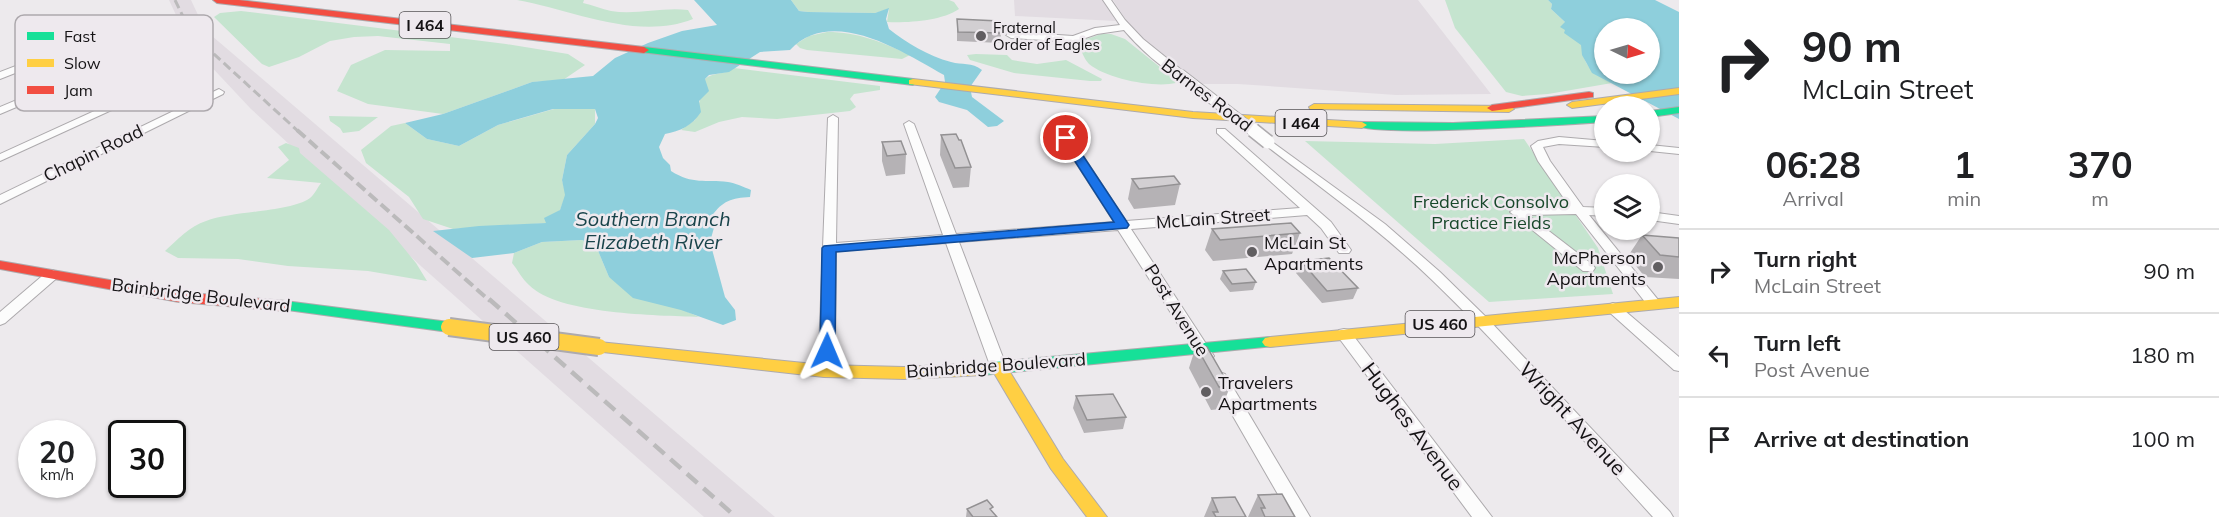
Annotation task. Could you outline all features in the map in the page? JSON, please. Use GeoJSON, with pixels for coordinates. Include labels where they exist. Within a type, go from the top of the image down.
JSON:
{"type":"FeatureCollection","features":[{"type":"Feature","properties":{"kind":"main road","name":"I 464"},"geometry":{"type":"LineString","coordinates":[[217,0],[1193,115],[1356,126],[1476,127],[1594,120]]}},
{"type":"Feature","properties":{"kind":"main road","name":"I 464"},"geometry":{"type":"LineString","coordinates":[[327,0],[1076,87]]}},
{"type":"Feature","properties":{"kind":"main road"},"geometry":{"type":"LineString","coordinates":[[1612,96],[1679,80]]}},
{"type":"Feature","properties":{"kind":"main road","name":"I 464"},"geometry":{"type":"LineString","coordinates":[[1620,96],[1679,91]]}},
{"type":"Feature","properties":{"kind":"main road"},"geometry":{"type":"LineString","coordinates":[[1183,98],[1242,103]]}},
{"type":"Feature","properties":{"kind":"main road","name":"I 464"},"geometry":{"type":"LineString","coordinates":[[1295,106],[1485,109],[1544,107],[1594,99]]}},
{"type":"Feature","properties":{"kind":"main road"},"geometry":{"type":"LineString","coordinates":[[1660,113],[1679,110]]}},
{"type":"Feature","properties":{"kind":"main road","name":"Bainbridge Boulevard"},"geometry":{"type":"LineString","coordinates":[[0,265],[179,297],[314,309],[599,347],[824,371],[904,373],[999,368],[1679,302]]}},
{"type":"Feature","properties":{"kind":"main road"},"geometry":{"type":"LineString","coordinates":[[999,368],[1052,460],[1098,517]]}},
{"type":"Feature","properties":{"kind":"street","name":"Barnes Road"},"geometry":{"type":"LineString","coordinates":[[1107,0],[1125,27],[1149,50],[1408,250],[1481,320]]}},
{"type":"Feature","properties":{"kind":"street"},"geometry":{"type":"LineString","coordinates":[[1012,35],[1074,39],[1095,31],[1125,27]]}},
{"type":"Feature","properties":{"kind":"street"},"geometry":{"type":"LineString","coordinates":[[0,76],[15,70]]}},
{"type":"Feature","properties":{"kind":"street","name":"Chapin Road"},"geometry":{"type":"LineString","coordinates":[[213,95],[219,92]]}},
{"type":"Feature","properties":{"kind":"street"},"geometry":{"type":"LineString","coordinates":[[0,111],[15,105]]}},
{"type":"Feature","properties":{"kind":"street"},"geometry":{"type":"LineString","coordinates":[[0,158],[102,111]]}},
{"type":"Feature","properties":{"kind":"street","name":"Chapin Road"},"geometry":{"type":"LineString","coordinates":[[0,200],[180,111]]}},
{"type":"Feature","properties":{"kind":"street"},"geometry":{"type":"LineString","coordinates":[[827,351],[833,118]]}},
{"type":"Feature","properties":{"kind":"street"},"geometry":{"type":"LineString","coordinates":[[909,124],[999,368]]}},
{"type":"Feature","properties":{"kind":"street","name":"Barnes Road"},"geometry":{"type":"LineString","coordinates":[[1221,131],[1326,225],[1344,250]]}},
{"type":"Feature","properties":{"kind":"street","name":"Post Avenue"},"geometry":{"type":"LineString","coordinates":[[1066,138],[1202,348],[1301,517]]}},
{"type":"Feature","properties":{"kind":"street"},"geometry":{"type":"LineString","coordinates":[[1594,143],[1552,141],[1539,144],[1537,150],[1579,210],[1654,304]]}},
{"type":"Feature","properties":{"kind":"street"},"geometry":{"type":"LineString","coordinates":[[1660,149],[1679,151]]}},
{"type":"Feature","properties":{"kind":"street","name":"McLain Street"},"geometry":{"type":"LineString","coordinates":[[829,248],[1311,211]]}},
{"type":"Feature","properties":{"kind":"street"},"geometry":{"type":"LineString","coordinates":[[1588,268],[1516,212],[1594,211]]}},
{"type":"Feature","properties":{"kind":"street"},"geometry":{"type":"LineString","coordinates":[[1660,217],[1679,220]]}},
{"type":"Feature","properties":{"kind":"street"},"geometry":{"type":"LineString","coordinates":[[0,320],[53,274]]}},
{"type":"Feature","properties":{"kind":"street"},"geometry":{"type":"LineString","coordinates":[[1613,308],[1679,366]]}},
{"type":"Feature","properties":{"kind":"street","name":"Wright Avenue"},"geometry":{"type":"LineString","coordinates":[[1481,320],[1664,517]]}},
{"type":"Feature","properties":{"kind":"street","name":"Hughes Avenue"},"geometry":{"type":"LineString","coordinates":[[1344,334],[1483,517]]}},
{"type":"Feature","properties":{"kind":"shaded area"},"geometry":{"type":"Polygon","coordinates":[[[169,0],[191,0],[198,15],[176,15],[169,0]]]}},
{"type":"Feature","properties":{"kind":"shaded area"},"geometry":{"type":"Polygon","coordinates":[[[1014,0],[1103,0],[1116,21],[1015,16],[1014,0]]]}},
{"type":"Feature","properties":{"kind":"shaded area"},"geometry":{"type":"Polygon","coordinates":[[[1113,0],[1418,0],[1491,94],[1396,95],[1238,84],[1199,84],[1147,44],[1130,26],[1113,0]]]}},
{"type":"Feature","properties":{"kind":"shaded area"},"geometry":{"type":"Polygon","coordinates":[[[213,37],[775,517],[704,517],[422,267],[251,109],[213,69],[213,37]]]}},
{"type":"Feature","properties":{"kind":"green space"},"geometry":{"type":"Polygon","coordinates":[[[517,0],[584,0],[583,3],[620,12],[688,10],[693,19],[672,25],[650,27],[627,25],[605,22],[517,0]]]}},
{"type":"Feature","properties":{"kind":"green space"},"geometry":{"type":"Polygon","coordinates":[[[791,0],[949,0],[954,2],[959,9],[934,19],[887,22],[889,9],[875,13],[808,12],[799,11],[791,0]]]}},
{"type":"Feature","properties":{"kind":"green space"},"geometry":{"type":"Polygon","coordinates":[[[1445,0],[1548,0],[1552,4],[1551,9],[1565,22],[1565,30],[1582,45],[1584,59],[1594,72],[1594,84],[1606,84],[1548,94],[1522,96],[1506,92],[1455,28],[1445,0]]]}},
{"type":"Feature","properties":{"kind":"green space"},"geometry":{"type":"Polygon","coordinates":[[[241,11],[506,44],[568,54],[585,65],[563,80],[532,82],[443,114],[368,104],[337,91],[351,65],[385,50],[450,51],[450,44],[378,36],[354,37],[330,41],[299,57],[269,67],[262,64],[214,17],[220,13],[241,11]]]}},
{"type":"Feature","properties":{"kind":"green space"},"geometry":{"type":"Polygon","coordinates":[[[827,32],[870,39],[910,55],[902,59],[807,50],[796,44],[809,36],[827,32]]]}},
{"type":"Feature","properties":{"kind":"green space"},"geometry":{"type":"Polygon","coordinates":[[[1101,34],[1111,34],[1125,39],[1176,80],[1176,83],[1156,84],[1131,81],[1107,74],[1089,64],[1080,47],[1084,40],[1101,34]]]}},
{"type":"Feature","properties":{"kind":"green space"},"geometry":{"type":"Polygon","coordinates":[[[967,55],[1007,55],[1012,60],[1037,64],[1066,60],[1102,79],[1101,81],[1090,81],[1014,73],[970,60],[967,55]]]}},
{"type":"Feature","properties":{"kind":"green space"},"geometry":{"type":"Polygon","coordinates":[[[734,68],[880,86],[880,90],[854,94],[850,99],[856,107],[850,111],[777,119],[742,117],[719,122],[695,132],[681,130],[695,120],[705,79],[734,68]]]}},
{"type":"Feature","properties":{"kind":"green space"},"geometry":{"type":"Polygon","coordinates":[[[554,109],[595,109],[595,124],[567,155],[562,180],[566,195],[560,210],[549,223],[453,229],[423,219],[409,197],[366,163],[361,150],[391,126],[405,123],[427,139],[459,146],[498,125],[554,109]]]}},
{"type":"Feature","properties":{"kind":"green space"},"geometry":{"type":"Polygon","coordinates":[[[329,116],[378,117],[359,131],[343,133],[330,121],[329,116]]]}},
{"type":"Feature","properties":{"kind":"green space","name":"Frederick Consolvo Practice Fields"},"geometry":{"type":"Polygon","coordinates":[[[1524,139],[1598,248],[1613,294],[1489,302],[1305,141],[1435,144],[1524,139]]]}},
{"type":"Feature","properties":{"kind":"green space"},"geometry":{"type":"Polygon","coordinates":[[[286,143],[299,148],[300,153],[389,230],[416,263],[427,281],[368,271],[288,266],[238,259],[178,258],[165,251],[200,223],[231,215],[276,209],[301,203],[310,198],[321,183],[267,178],[289,160],[278,147],[286,143]]]}},
{"type":"Feature","properties":{"kind":"green space"},"geometry":{"type":"Polygon","coordinates":[[[582,240],[596,246],[609,277],[699,317],[610,312],[562,302],[543,295],[529,285],[512,263],[514,253],[542,242],[582,240]]]}},
{"type":"Feature","properties":{"kind":"water","name":"Southern Branch Elizabeth River"},"geometry":{"type":"Polygon","coordinates":[[[694,0],[791,0],[799,11],[808,12],[875,13],[889,8],[886,19],[889,29],[903,39],[934,56],[982,70],[970,87],[972,97],[1004,121],[997,126],[988,127],[967,110],[939,102],[935,97],[945,82],[944,75],[888,45],[846,32],[826,32],[807,37],[790,50],[760,52],[729,72],[709,75],[705,79],[709,91],[699,101],[701,112],[685,127],[665,134],[659,147],[671,171],[679,175],[693,180],[731,183],[751,190],[750,197],[728,201],[712,216],[715,224],[710,242],[725,297],[735,310],[736,320],[723,325],[681,310],[633,298],[609,277],[596,246],[582,240],[542,242],[514,253],[472,258],[433,231],[546,223],[544,218],[560,210],[565,195],[562,180],[567,155],[598,118],[595,109],[553,109],[498,125],[459,146],[427,139],[405,123],[443,114],[532,82],[593,76],[615,58],[648,43],[682,31],[717,25],[694,0]]]}},
{"type":"Feature","properties":{"kind":"water"},"geometry":{"type":"Polygon","coordinates":[[[1548,0],[1655,0],[1679,12],[1679,119],[1660,109],[1660,96],[1636,96],[1613,84],[1660,84],[1660,18],[1594,18],[1594,74],[1582,55],[1581,45],[1564,33],[1565,30],[1560,27],[1565,22],[1551,9],[1552,4],[1548,0]]]}},
{"type":"Feature","properties":{"kind":"building"},"geometry":{"type":"Polygon","coordinates":[[[957,19],[999,21],[1001,33],[958,32],[957,19]]]}},
{"type":"Feature","properties":{"kind":"building"},"geometry":{"type":"Polygon","coordinates":[[[956,134],[961,140],[971,167],[955,168],[941,135],[956,134]]]}},
{"type":"Feature","properties":{"kind":"building"},"geometry":{"type":"Polygon","coordinates":[[[901,141],[906,154],[887,156],[882,142],[901,141]]]}},
{"type":"Feature","properties":{"kind":"building"},"geometry":{"type":"Polygon","coordinates":[[[1174,176],[1180,184],[1139,189],[1132,179],[1174,176]]]}},
{"type":"Feature","properties":{"kind":"building"},"geometry":{"type":"Polygon","coordinates":[[[1291,223],[1300,233],[1220,240],[1212,229],[1291,223]]]}},
{"type":"Feature","properties":{"kind":"building"},"geometry":{"type":"Polygon","coordinates":[[[1660,236],[1679,238],[1679,257],[1660,255],[1646,240],[1660,240],[1660,236]]]}},
{"type":"Feature","properties":{"kind":"building"},"geometry":{"type":"Polygon","coordinates":[[[1329,258],[1358,288],[1327,291],[1301,261],[1329,258]]]}},
{"type":"Feature","properties":{"kind":"building"},"geometry":{"type":"Polygon","coordinates":[[[1246,269],[1256,282],[1232,284],[1223,271],[1246,269]]]}},
{"type":"Feature","properties":{"kind":"building"},"geometry":{"type":"Polygon","coordinates":[[[1196,346],[1207,347],[1230,387],[1219,387],[1196,346]]]}},
{"type":"Feature","properties":{"kind":"building"},"geometry":{"type":"Polygon","coordinates":[[[1113,394],[1126,417],[1087,420],[1076,396],[1113,394]]]}},
{"type":"Feature","properties":{"kind":"building"},"geometry":{"type":"Polygon","coordinates":[[[1282,494],[1295,517],[1265,517],[1261,508],[1265,508],[1258,495],[1282,494]]]}},
{"type":"Feature","properties":{"kind":"building"},"geometry":{"type":"Polygon","coordinates":[[[1235,497],[1246,517],[1216,517],[1213,512],[1218,512],[1212,498],[1235,497]]]}},
{"type":"Feature","properties":{"kind":"building"},"geometry":{"type":"Polygon","coordinates":[[[987,500],[993,507],[990,509],[997,517],[973,517],[967,509],[987,500]]]}},
{"type":"Feature","properties":{"kind":"railway"},"geometry":{"type":"LineString","coordinates":[[175,0],[182,15]]}},
{"type":"Feature","properties":{"kind":"railway"},"geometry":{"type":"LineString","coordinates":[[213,53],[299,132]]}},
{"type":"Feature","properties":{"kind":"railway"},"geometry":{"type":"LineString","coordinates":[[297,130],[490,301]]}},
{"type":"Feature","properties":{"kind":"railway"},"geometry":{"type":"LineString","coordinates":[[489,299],[736,517]]}},
{"type":"Feature","properties":{"kind":"traffic: fast"},"geometry":{"type":"LineString","coordinates":[[644,50],[913,82]]}},
{"type":"Feature","properties":{"kind":"traffic: fast"},"geometry":{"type":"LineString","coordinates":[[1660,113],[1679,110]]}},
{"type":"Feature","properties":{"kind":"traffic: fast"},"geometry":{"type":"LineString","coordinates":[[1362,125],[1453,126],[1594,120]]}},
{"type":"Feature","properties":{"kind":"traffic: fast"},"geometry":{"type":"LineString","coordinates":[[285,306],[449,327]]}},
{"type":"Feature","properties":{"kind":"traffic: fast"},"geometry":{"type":"LineString","coordinates":[[983,369],[1270,342]]}},
{"type":"Feature","properties":{"kind":"traffic: slow"},"geometry":{"type":"LineString","coordinates":[[913,82],[1193,115],[1362,125]]}},
{"type":"Feature","properties":{"kind":"traffic: slow"},"geometry":{"type":"LineString","coordinates":[[1572,105],[1679,91]]}},
{"type":"Feature","properties":{"kind":"traffic: slow"},"geometry":{"type":"LineString","coordinates":[[1314,107],[1509,109]]}},
{"type":"Feature","properties":{"kind":"traffic: slow"},"geometry":{"type":"LineString","coordinates":[[1270,342],[1679,302]]}},
{"type":"Feature","properties":{"kind":"traffic: slow"},"geometry":{"type":"LineString","coordinates":[[449,327],[599,347]]}},
{"type":"Feature","properties":{"kind":"traffic: slow"},"geometry":{"type":"LineString","coordinates":[[599,347],[824,371],[904,373],[983,369]]}},
{"type":"Feature","properties":{"kind":"traffic: slow"},"geometry":{"type":"LineString","coordinates":[[999,368],[1057,464],[1098,517]]}},
{"type":"Feature","properties":{"kind":"traffic: jam"},"geometry":{"type":"LineString","coordinates":[[217,0],[644,50]]}},
{"type":"Feature","properties":{"kind":"traffic: jam"},"geometry":{"type":"LineString","coordinates":[[1492,108],[1589,95]]}},
{"type":"Feature","properties":{"kind":"traffic: jam"},"geometry":{"type":"LineString","coordinates":[[0,265],[179,297],[285,306]]}},
{"type":"Feature","properties":{"kind":"place","name":"Fraternal Order of Eagles"},"geometry":{"type":"Point","coordinates":[981,36]}},
{"type":"Feature","properties":{"kind":"place","name":"McLain St Apartments"},"geometry":{"type":"Point","coordinates":[1252,252]}},
{"type":"Feature","properties":{"kind":"place","name":"McPherson Apartments"},"geometry":{"type":"Point","coordinates":[1658,267]}},
{"type":"Feature","properties":{"kind":"place","name":"Travelers Apartments"},"geometry":{"type":"Point","coordinates":[1206,392]}},
{"type":"Feature","properties":{"kind":"route"},"geometry":{"type":"LineString","coordinates":[[827,351],[829,248],[1123,225],[1066,138]]}}]}
